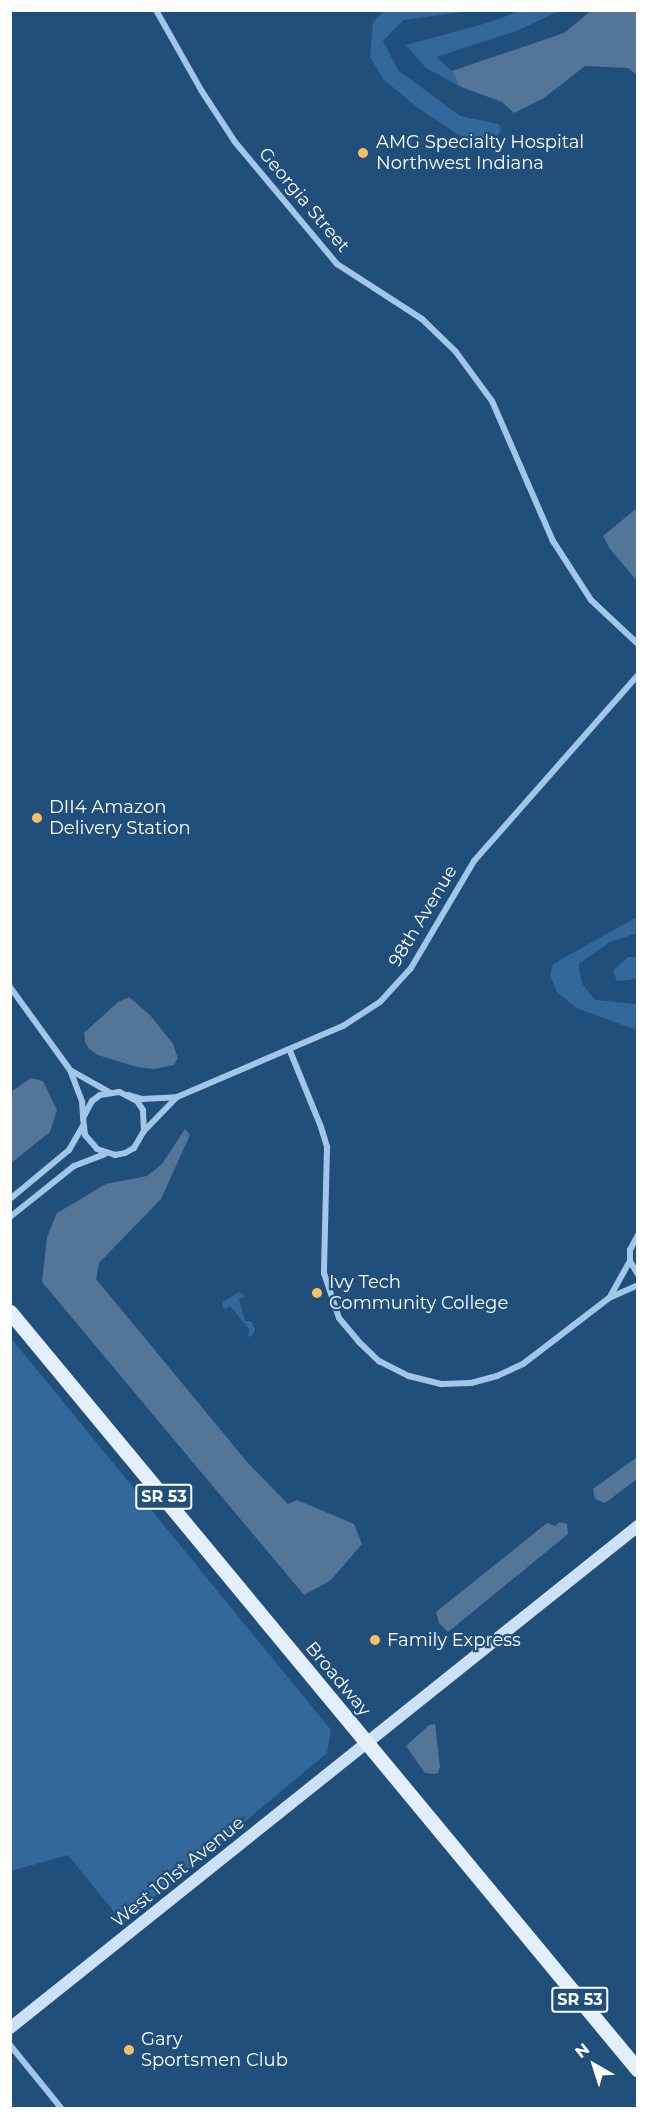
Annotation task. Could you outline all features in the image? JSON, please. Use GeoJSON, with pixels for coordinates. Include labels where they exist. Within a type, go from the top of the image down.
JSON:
{"type":"FeatureCollection","features":[{"type":"Feature","properties":{"kind":"main road","name":"Broadway"},"geometry":{"type":"LineString","coordinates":[[10,1312],[638,2070]]}},
{"type":"Feature","properties":{"kind":"street","name":"Georgia Street"},"geometry":{"type":"LineString","coordinates":[[156,10],[201,90],[235,142],[337,264],[422,319],[456,352],[492,401],[553,541],[591,600],[638,644]]}},
{"type":"Feature","properties":{"kind":"street","name":"98th Avenue"},"geometry":{"type":"LineString","coordinates":[[109,1092],[142,1099],[177,1097],[290,1051],[363,1015],[395,988],[411,968],[474,861],[638,675]]}},
{"type":"Feature","properties":{"kind":"street"},"geometry":{"type":"LineString","coordinates":[[10,987],[70,1070],[82,1102],[83,1126],[90,1143],[105,1153]]}},
{"type":"Feature","properties":{"kind":"street"},"geometry":{"type":"LineString","coordinates":[[290,1051],[327,1147],[324,1273],[339,1318],[358,1342],[379,1360],[409,1376],[442,1384],[471,1383],[496,1376],[523,1364],[609,1298],[638,1285]]}},
{"type":"Feature","properties":{"kind":"street"},"geometry":{"type":"LineString","coordinates":[[70,1070],[109,1092]]}},
{"type":"Feature","properties":{"kind":"street"},"geometry":{"type":"LineString","coordinates":[[83,1118],[92,1101],[109,1092]]}},
{"type":"Feature","properties":{"kind":"street"},"geometry":{"type":"LineString","coordinates":[[128,1095],[143,1110],[144,1131]]}},
{"type":"Feature","properties":{"kind":"street","name":"98th Avenue"},"geometry":{"type":"LineString","coordinates":[[10,1217],[74,1166],[105,1153],[115,1155],[134,1148],[144,1131],[177,1097]]}},
{"type":"Feature","properties":{"kind":"street"},"geometry":{"type":"LineString","coordinates":[[10,1199],[69,1150],[83,1126]]}},
{"type":"Feature","properties":{"kind":"street"},"geometry":{"type":"LineString","coordinates":[[609,1298],[630,1261],[630,1250],[638,1235]]}},
{"type":"Feature","properties":{"kind":"street"},"geometry":{"type":"LineString","coordinates":[[630,1261],[638,1275]]}},
{"type":"Feature","properties":{"kind":"street","name":"West 101st Avenue"},"geometry":{"type":"LineString","coordinates":[[10,2028],[638,1526]]}},
{"type":"Feature","properties":{"kind":"street"},"geometry":{"type":"LineString","coordinates":[[10,2045],[61,2109]]}},
{"type":"Feature","properties":{"kind":"shaded area"},"geometry":{"type":"Polygon","coordinates":[[[385,10],[470,11],[403,20],[383,41],[398,70],[460,116],[499,124],[501,130],[496,137],[480,143],[459,135],[418,108],[384,80],[370,57],[373,22],[385,10]]]}},
{"type":"Feature","properties":{"kind":"shaded area"},"geometry":{"type":"Polygon","coordinates":[[[592,10],[637,11],[637,75],[628,68],[585,66],[544,98],[514,113],[502,102],[459,86],[452,71],[564,33],[592,10]]]}},
{"type":"Feature","properties":{"kind":"shaded area"},"geometry":{"type":"Polygon","coordinates":[[[520,11],[558,11],[519,30],[436,57],[452,71],[459,86],[426,68],[406,45],[487,23],[520,11]]]}},
{"type":"Feature","properties":{"kind":"shaded area"},"geometry":{"type":"Polygon","coordinates":[[[637,508],[637,581],[610,549],[603,536],[637,508]]]}},
{"type":"Feature","properties":{"kind":"shaded area"},"geometry":{"type":"Polygon","coordinates":[[[637,917],[637,933],[610,942],[579,964],[579,970],[583,985],[595,1000],[637,1004],[637,1030],[576,1008],[557,992],[550,976],[553,964],[637,917]]]}},
{"type":"Feature","properties":{"kind":"shaded area"},"geometry":{"type":"Polygon","coordinates":[[[628,957],[637,957],[637,979],[617,981],[613,971],[628,957]]]}},
{"type":"Feature","properties":{"kind":"shaded area"},"geometry":{"type":"Polygon","coordinates":[[[129,997],[150,1015],[173,1044],[178,1058],[174,1065],[154,1069],[137,1067],[98,1055],[89,1049],[84,1033],[118,1002],[129,997]]]}},
{"type":"Feature","properties":{"kind":"shaded area"},"geometry":{"type":"Polygon","coordinates":[[[31,1078],[43,1081],[57,1110],[50,1132],[11,1163],[11,1092],[31,1078]]]}},
{"type":"Feature","properties":{"kind":"shaded area"},"geometry":{"type":"Polygon","coordinates":[[[185,1129],[190,1135],[161,1199],[99,1263],[96,1279],[248,1463],[288,1504],[297,1500],[354,1524],[362,1544],[331,1580],[304,1595],[42,1282],[47,1237],[57,1213],[106,1184],[147,1176],[162,1164],[185,1129]]]}},
{"type":"Feature","properties":{"kind":"shaded area"},"geometry":{"type":"Polygon","coordinates":[[[239,1292],[245,1296],[239,1299],[245,1321],[251,1321],[255,1329],[253,1335],[248,1337],[249,1329],[230,1306],[225,1309],[222,1306],[223,1302],[239,1292]]]}},
{"type":"Feature","properties":{"kind":"shaded area"},"geometry":{"type":"Polygon","coordinates":[[[11,1338],[331,1730],[327,1753],[123,1923],[68,1855],[11,1871],[11,1338]]]}},
{"type":"Feature","properties":{"kind":"shaded area"},"geometry":{"type":"Polygon","coordinates":[[[637,1457],[637,1479],[605,1503],[595,1499],[593,1489],[637,1457]]]}},
{"type":"Feature","properties":{"kind":"shaded area"},"geometry":{"type":"Polygon","coordinates":[[[559,1522],[567,1524],[568,1534],[448,1632],[439,1623],[436,1612],[547,1523],[555,1526],[559,1522]]]}},
{"type":"Feature","properties":{"kind":"shaded area"},"geometry":{"type":"Polygon","coordinates":[[[435,1724],[440,1767],[438,1773],[433,1774],[425,1773],[406,1746],[429,1725],[435,1724]]]}},
{"type":"Feature","properties":{"kind":"place","name":"AMG Specialty Hospital Northwest Indiana"},"geometry":{"type":"Point","coordinates":[363,153]}},
{"type":"Feature","properties":{"kind":"place","name":"DII4 Amazon Delivery Station"},"geometry":{"type":"Point","coordinates":[37,818]}},
{"type":"Feature","properties":{"kind":"place","name":"Ivy Tech Community College"},"geometry":{"type":"Point","coordinates":[317,1293]}},
{"type":"Feature","properties":{"kind":"place","name":"Family Express"},"geometry":{"type":"Point","coordinates":[375,1640]}},
{"type":"Feature","properties":{"kind":"place","name":"Gary Sportsmen Club"},"geometry":{"type":"Point","coordinates":[129,2050]}}]}
